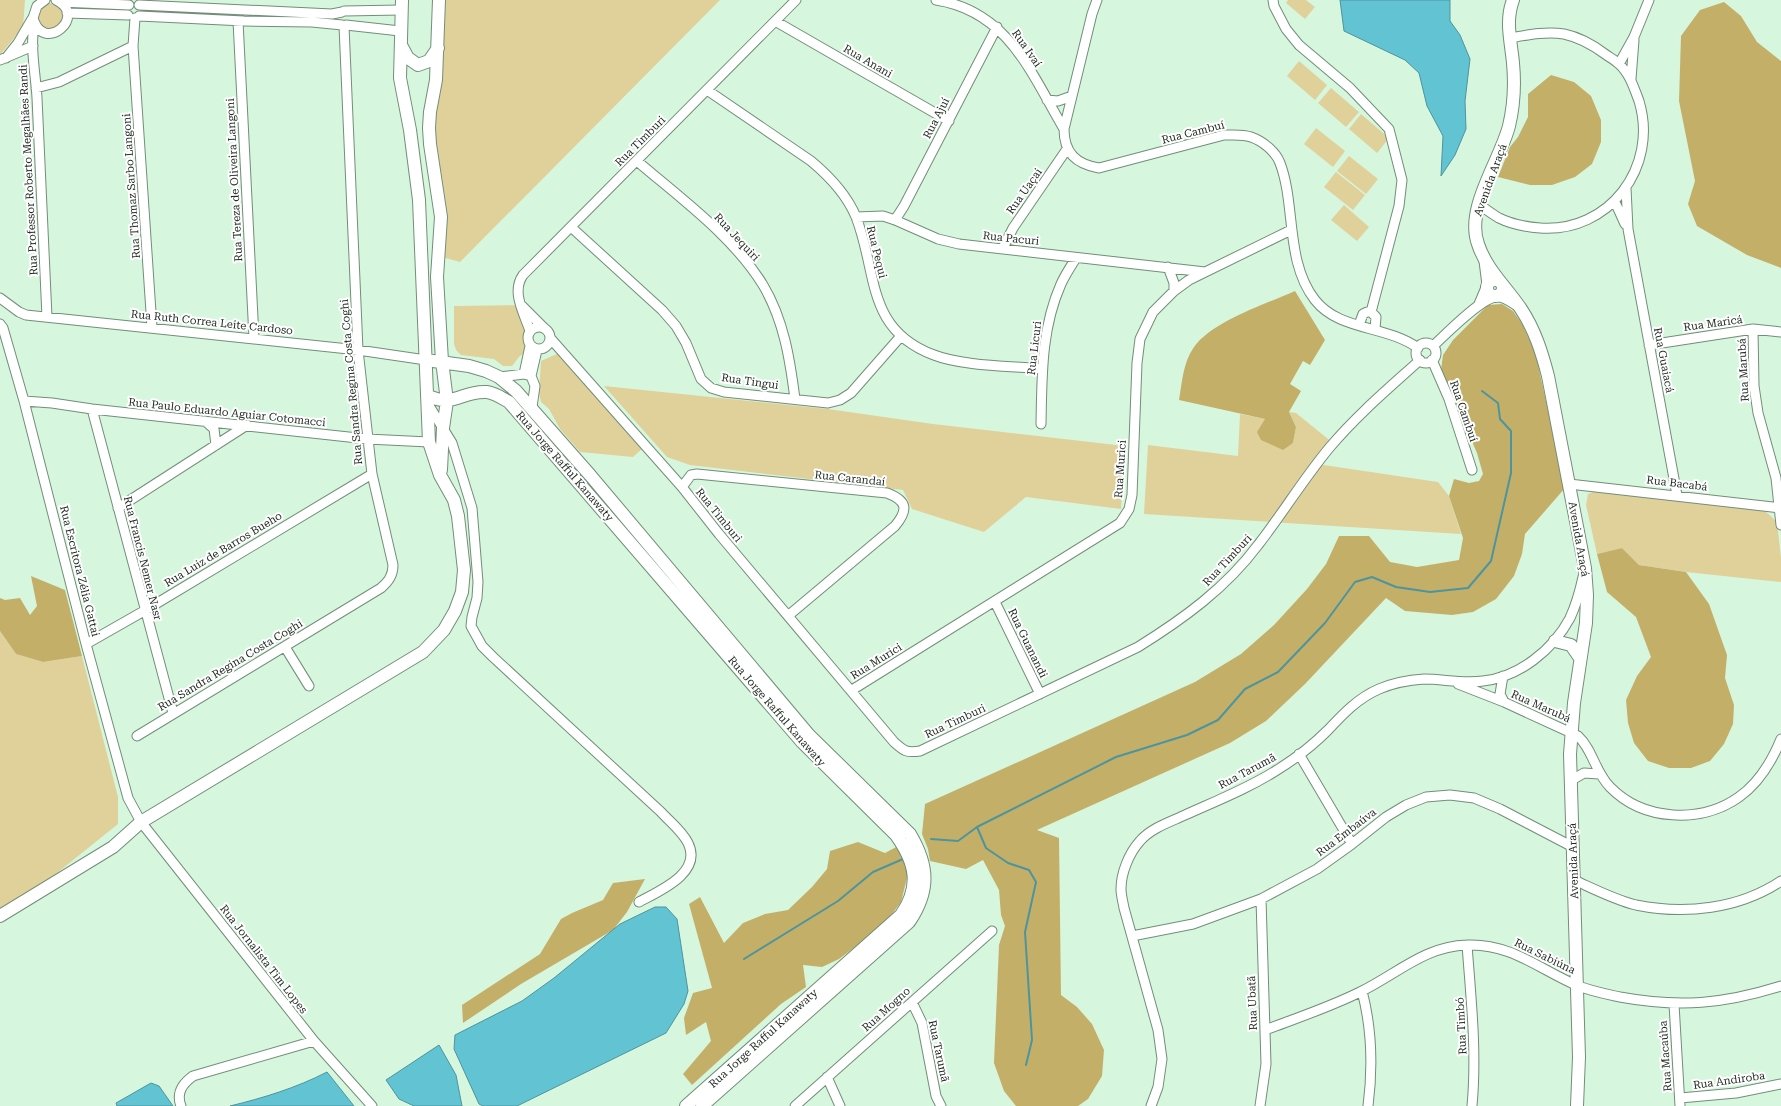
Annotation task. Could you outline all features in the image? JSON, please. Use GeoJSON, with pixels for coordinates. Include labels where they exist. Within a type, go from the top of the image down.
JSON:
{"type":"FeatureCollection","features":[{"type":"Feature","properties":{"kind":"main road"},"geometry":{"type":"LineString","coordinates":[[439,0],[436,80],[430,112],[429,128],[441,217],[437,277],[442,361],[447,401],[443,428],[440,475]]}},
{"type":"Feature","properties":{"kind":"main road","name":"Avenida Araçá"},"geometry":{"type":"LineString","coordinates":[[1513,0],[1508,23],[1514,75],[1514,103],[1509,127],[1479,205],[1475,219],[1475,230],[1477,243],[1482,255],[1522,310],[1541,348],[1585,568],[1587,595],[1586,616],[1571,732],[1570,781],[1578,985],[1579,1056],[1577,1106]]}},
{"type":"Feature","properties":{"kind":"main road"},"geometry":{"type":"LineString","coordinates":[[0,916],[113,847],[141,822],[423,652],[444,630],[455,611],[462,592],[464,570],[458,516],[454,500],[440,475],[429,442],[419,200],[410,130],[400,78],[401,5]]}},
{"type":"Feature","properties":{"kind":"main road"},"geometry":{"type":"LineString","coordinates":[[400,44],[408,58],[418,65],[425,64],[432,58],[438,47]]}},
{"type":"Feature","properties":{"kind":"main road"},"geometry":{"type":"LineString","coordinates":[[1495,279],[1502,283],[1502,291],[1496,296],[1488,293],[1486,285],[1489,281],[1495,279]]}},
{"type":"Feature","properties":{"kind":"main road","name":"Rua Jorge Rafful Kanawaty"},"geometry":{"type":"LineString","coordinates":[[426,360],[442,361],[486,371],[499,377],[532,407],[809,735],[910,834],[923,863],[925,880],[923,896],[918,910],[909,922],[702,1106]]}},
{"type":"Feature","properties":{"kind":"main road","name":"Rua Jorge Rafful Kanawaty"},"geometry":{"type":"LineString","coordinates":[[447,401],[486,392],[498,395],[509,402],[546,443],[802,742],[896,835],[905,848],[911,862],[914,878],[913,891],[901,915],[686,1106]]}},
{"type":"Feature","properties":{"kind":"main road"},"geometry":{"type":"LineString","coordinates":[[427,399],[447,401]]}},
{"type":"Feature","properties":{"kind":"main road"},"geometry":{"type":"LineString","coordinates":[[546,443],[556,435]]}},
{"type":"Feature","properties":{"kind":"main road"},"geometry":{"type":"LineString","coordinates":[[1555,641],[1571,645],[1580,658]]}},
{"type":"Feature","properties":{"kind":"street","name":"Rua Timburi"},"geometry":{"type":"LineString","coordinates":[[530,331],[517,297],[519,280],[796,0]]}},
{"type":"Feature","properties":{"kind":"street","name":"Rua Ivaí"},"geometry":{"type":"LineString","coordinates":[[936,0],[952,2],[971,10],[997,27],[1021,57],[1064,129]]}},
{"type":"Feature","properties":{"kind":"street"},"geometry":{"type":"LineString","coordinates":[[1068,149],[1064,140],[1064,129],[1092,14],[1098,0]]}},
{"type":"Feature","properties":{"kind":"street"},"geometry":{"type":"LineString","coordinates":[[1272,0],[1286,29],[1299,45],[1350,88],[1389,129],[1402,180],[1399,206],[1371,312]]}},
{"type":"Feature","properties":{"kind":"street"},"geometry":{"type":"LineString","coordinates":[[1619,64],[1634,37],[1649,0]]}},
{"type":"Feature","properties":{"kind":"street"},"geometry":{"type":"LineString","coordinates":[[42,1],[34,11],[34,20],[39,29],[48,33]]}},
{"type":"Feature","properties":{"kind":"street"},"geometry":{"type":"LineString","coordinates":[[3,59],[33,45],[48,33],[58,31],[63,28],[66,24],[67,13],[58,1]]}},
{"type":"Feature","properties":{"kind":"street"},"geometry":{"type":"LineString","coordinates":[[58,1],[129,5],[135,3],[139,5],[244,11],[332,14],[401,5]]}},
{"type":"Feature","properties":{"kind":"street","name":"Rua Thomaz Sarbo Langoni"},"geometry":{"type":"LineString","coordinates":[[129,5],[127,10],[133,16],[152,327]]}},
{"type":"Feature","properties":{"kind":"street","name":"Rua Thomaz Sarbo Langoni"},"geometry":{"type":"LineString","coordinates":[[133,16],[142,12],[139,5]]}},
{"type":"Feature","properties":{"kind":"street","name":"Rua Tereza de Oliveira Langoni"},"geometry":{"type":"LineString","coordinates":[[234,10],[230,17],[238,21]]}},
{"type":"Feature","properties":{"kind":"street","name":"Rua Tereza de Oliveira Langoni"},"geometry":{"type":"LineString","coordinates":[[238,21],[246,16],[244,11]]}},
{"type":"Feature","properties":{"kind":"street","name":"Rua Sandra Regina Costa Coghi"},"geometry":{"type":"LineString","coordinates":[[137,736],[381,588],[391,577],[393,565],[372,474],[358,350],[344,25],[338,22],[337,17],[343,12]]}},
{"type":"Feature","properties":{"kind":"street"},"geometry":{"type":"LineString","coordinates":[[67,13],[238,21],[312,22],[400,30]]}},
{"type":"Feature","properties":{"kind":"street"},"geometry":{"type":"LineString","coordinates":[[3,59],[18,43],[34,20]]}},
{"type":"Feature","properties":{"kind":"street","name":"Rua Professor Roberto Megalhães Randi"},"geometry":{"type":"LineString","coordinates":[[34,20],[33,45],[47,317]]}},
{"type":"Feature","properties":{"kind":"street","name":"Rua Tereza de Oliveira Langoni"},"geometry":{"type":"LineString","coordinates":[[238,21],[254,338]]}},
{"type":"Feature","properties":{"kind":"street","name":"Rua Anani"},"geometry":{"type":"LineString","coordinates":[[775,21],[949,121]]}},
{"type":"Feature","properties":{"kind":"street","name":"Rua Ajuí"},"geometry":{"type":"LineString","coordinates":[[896,220],[997,27]]}},
{"type":"Feature","properties":{"kind":"street"},"geometry":{"type":"LineString","coordinates":[[1479,205],[1500,219],[1528,227],[1549,229],[1575,225],[1596,216],[1615,202],[1626,188],[1636,171],[1643,143],[1643,116],[1631,79],[1619,64],[1593,45],[1564,34],[1538,34],[1510,38]]}},
{"type":"Feature","properties":{"kind":"street"},"geometry":{"type":"LineString","coordinates":[[1631,79],[1634,37]]}},
{"type":"Feature","properties":{"kind":"street"},"geometry":{"type":"LineString","coordinates":[[36,88],[59,82],[134,44]]}},
{"type":"Feature","properties":{"kind":"street","name":"Rua Pequi"},"geometry":{"type":"LineString","coordinates":[[707,90],[811,161],[826,174],[839,190],[856,217],[879,305],[888,321],[901,336],[918,348],[934,356],[959,362],[1042,369]]}},
{"type":"Feature","properties":{"kind":"street"},"geometry":{"type":"LineString","coordinates":[[1047,100],[1058,101],[1072,96]]}},
{"type":"Feature","properties":{"kind":"street","name":"Rua Cambuí"},"geometry":{"type":"LineString","coordinates":[[1068,149],[1075,159],[1088,166],[1099,168],[1224,135],[1252,137],[1273,152],[1279,162],[1284,177],[1297,261],[1305,285],[1315,301],[1325,311],[1340,320],[1375,329]]}},
{"type":"Feature","properties":{"kind":"street","name":"Rua Uaçai"},"geometry":{"type":"LineString","coordinates":[[1003,248],[1013,228],[1068,149]]}},
{"type":"Feature","properties":{"kind":"street","name":"Rua Jequiri"},"geometry":{"type":"LineString","coordinates":[[637,161],[718,232],[740,255],[763,285],[779,320],[790,357],[795,399]]}},
{"type":"Feature","properties":{"kind":"street","name":"Rua Guaiacá"},"geometry":{"type":"LineString","coordinates":[[1626,188],[1628,229],[1678,495]]}},
{"type":"Feature","properties":{"kind":"street","name":"Rua Guaiacá"},"geometry":{"type":"LineString","coordinates":[[1615,202],[1628,229]]}},
{"type":"Feature","properties":{"kind":"street","name":"Rua Pacuri"},"geometry":{"type":"LineString","coordinates":[[856,217],[883,216],[896,220],[927,235],[959,244],[1003,248],[1076,258],[1168,266],[1205,272]]}},
{"type":"Feature","properties":{"kind":"street","name":"Rua Tingui"},"geometry":{"type":"LineString","coordinates":[[571,227],[662,310],[676,326],[686,343],[702,379],[711,388],[724,392],[828,403],[840,400],[851,393],[901,336]]}},
{"type":"Feature","properties":{"kind":"street","name":"Rua Murici"},"geometry":{"type":"LineString","coordinates":[[852,690],[1110,531],[1120,523],[1129,509],[1132,495],[1137,363],[1140,339],[1153,312],[1174,291],[1189,280],[1291,230]]}},
{"type":"Feature","properties":{"kind":"street"},"geometry":{"type":"LineString","coordinates":[[1478,306],[1484,295],[1486,285],[1486,269],[1482,255]]}},
{"type":"Feature","properties":{"kind":"street","name":"Rua Licuri"},"geometry":{"type":"LineString","coordinates":[[1041,424],[1044,342],[1050,314],[1061,284],[1076,258]]}},
{"type":"Feature","properties":{"kind":"street"},"geometry":{"type":"LineString","coordinates":[[1168,266],[1174,282],[1174,291]]}},
{"type":"Feature","properties":{"kind":"street"},"geometry":{"type":"LineString","coordinates":[[1433,346],[1478,306],[1496,296],[1505,299],[1522,310]]}},
{"type":"Feature","properties":{"kind":"street","name":"Rua Ruth Correa Leite Cardoso"},"geometry":{"type":"LineString","coordinates":[[0,298],[18,312],[26,314],[254,338],[358,350],[426,360]]}},
{"type":"Feature","properties":{"kind":"street"},"geometry":{"type":"LineString","coordinates":[[521,305],[549,332],[551,339],[544,349],[533,348],[528,339],[530,331],[536,327],[544,328]]}},
{"type":"Feature","properties":{"kind":"street"},"geometry":{"type":"LineString","coordinates":[[1359,325],[1363,314],[1371,312]]}},
{"type":"Feature","properties":{"kind":"street"},"geometry":{"type":"LineString","coordinates":[[1371,312],[1376,317],[1375,329],[1398,336],[1418,348]]}},
{"type":"Feature","properties":{"kind":"street","name":"Rua Escritora Zélia Gattai"},"geometry":{"type":"LineString","coordinates":[[0,324],[3,328],[24,401],[86,644],[128,798],[141,822]]}},
{"type":"Feature","properties":{"kind":"street","name":"Rua Maricá"},"geometry":{"type":"LineString","coordinates":[[1649,345],[1753,330],[1781,332]]}},
{"type":"Feature","properties":{"kind":"street","name":"Rua Marubá"},"geometry":{"type":"LineString","coordinates":[[1753,330],[1754,386],[1758,413],[1776,478],[1781,525]]}},
{"type":"Feature","properties":{"kind":"street","name":"Rua Timburi"},"geometry":{"type":"LineString","coordinates":[[551,339],[682,487],[719,534],[789,615],[894,742],[910,753],[920,751],[1138,647],[1170,627],[1202,603],[1230,577],[1258,546],[1306,478],[1353,420],[1420,360]]}},
{"type":"Feature","properties":{"kind":"street"},"geometry":{"type":"LineString","coordinates":[[1425,343],[1433,346],[1436,355],[1432,360],[1424,363],[1416,354],[1418,348],[1425,343]]}},
{"type":"Feature","properties":{"kind":"street","name":"Rua Jorge Rafful Kanawaty"},"geometry":{"type":"LineString","coordinates":[[532,407],[535,386],[527,375],[533,348]]}},
{"type":"Feature","properties":{"kind":"street","name":"Rua Cambuí"},"geometry":{"type":"LineString","coordinates":[[1432,360],[1449,399],[1472,470]]}},
{"type":"Feature","properties":{"kind":"street","name":"Rua Jorge Rafful Kanawaty"},"geometry":{"type":"LineString","coordinates":[[499,377],[527,375]]}},
{"type":"Feature","properties":{"kind":"street"},"geometry":{"type":"LineString","coordinates":[[427,399],[454,448],[472,508],[478,582],[477,598],[471,626],[482,646],[492,657],[661,812],[688,843],[691,854],[690,862],[684,873],[666,888],[639,902]]}},
{"type":"Feature","properties":{"kind":"street","name":"Rua Paulo Eduardo Aguiar Cotomacci"},"geometry":{"type":"LineString","coordinates":[[24,401],[367,439],[429,442]]}},
{"type":"Feature","properties":{"kind":"street","name":"Rua Francis Nemer Nasr"},"geometry":{"type":"LineString","coordinates":[[92,409],[144,610],[173,713]]}},
{"type":"Feature","properties":{"kind":"street"},"geometry":{"type":"LineString","coordinates":[[205,421],[214,429],[216,445]]}},
{"type":"Feature","properties":{"kind":"street"},"geometry":{"type":"LineString","coordinates":[[118,508],[247,425]]}},
{"type":"Feature","properties":{"kind":"street","name":"Rua Luiz de Barros Bueho"},"geometry":{"type":"LineString","coordinates":[[86,644],[372,474]]}},
{"type":"Feature","properties":{"kind":"street","name":"Rua Carandaí"},"geometry":{"type":"LineString","coordinates":[[682,487],[691,475],[697,474],[887,493],[895,496],[903,502],[905,510],[895,526],[789,615]]}},
{"type":"Feature","properties":{"kind":"street","name":"Rua Bacabá"},"geometry":{"type":"LineString","coordinates":[[1569,484],[1678,495],[1780,508]]}},
{"type":"Feature","properties":{"kind":"street","name":"Rua Tarumã"},"geometry":{"type":"LineString","coordinates":[[1151,1106],[1158,1087],[1162,1059],[1158,1030],[1124,908],[1121,889],[1130,855],[1140,840],[1157,827],[1247,787],[1278,770],[1327,730],[1343,713],[1377,690],[1399,682],[1424,679],[1453,682],[1483,681],[1503,676],[1523,667],[1555,641],[1570,618],[1579,595],[1585,568]]}},
{"type":"Feature","properties":{"kind":"street","name":"Rua Guanandi"},"geometry":{"type":"LineString","coordinates":[[995,602],[1040,694]]}},
{"type":"Feature","properties":{"kind":"street"},"geometry":{"type":"LineString","coordinates":[[285,647],[309,686]]}},
{"type":"Feature","properties":{"kind":"street"},"geometry":{"type":"LineString","coordinates":[[1503,676],[1500,694],[1504,702]]}},
{"type":"Feature","properties":{"kind":"street","name":"Rua Marubá"},"geometry":{"type":"LineString","coordinates":[[1453,682],[1504,702],[1578,736],[1586,745],[1599,774],[1610,788],[1628,801],[1647,810],[1671,816],[1696,815],[1720,808],[1739,797],[1757,780],[1774,755],[1781,739]]}},
{"type":"Feature","properties":{"kind":"street"},"geometry":{"type":"LineString","coordinates":[[1299,754],[1352,844]]}},
{"type":"Feature","properties":{"kind":"street"},"geometry":{"type":"LineString","coordinates":[[1570,781],[1584,773],[1599,774]]}},
{"type":"Feature","properties":{"kind":"street","name":"Rua Embaúva"},"geometry":{"type":"LineString","coordinates":[[1132,936],[1193,924],[1261,899],[1317,868],[1352,844],[1386,817],[1406,805],[1426,797],[1450,795],[1474,798],[1500,809],[1573,847]]}},
{"type":"Feature","properties":{"kind":"street","name":"Rua Jornalista Tim Lopes"},"geometry":{"type":"LineString","coordinates":[[141,822],[314,1041],[372,1106]]}},
{"type":"Feature","properties":{"kind":"street"},"geometry":{"type":"LineString","coordinates":[[1574,880],[1602,893],[1636,904],[1670,909],[1707,908],[1741,901],[1771,888],[1781,881]]}},
{"type":"Feature","properties":{"kind":"street","name":"Rua Ubatã"},"geometry":{"type":"LineString","coordinates":[[1260,1106],[1264,1093],[1266,1064],[1261,899]]}},
{"type":"Feature","properties":{"kind":"street","name":"Rua Mogno"},"geometry":{"type":"LineString","coordinates":[[795,1106],[992,930]]}},
{"type":"Feature","properties":{"kind":"street","name":"Rua Timbó"},"geometry":{"type":"LineString","coordinates":[[1467,945],[1474,1033],[1472,1106]]}},
{"type":"Feature","properties":{"kind":"street","name":"Rua Sabiúna"},"geometry":{"type":"LineString","coordinates":[[1265,1030],[1328,1007],[1362,991],[1409,962],[1432,951],[1450,946],[1487,945],[1513,952],[1578,985],[1608,994],[1642,1001],[1674,1004],[1709,1002],[1748,996],[1781,986]]}},
{"type":"Feature","properties":{"kind":"street"},"geometry":{"type":"LineString","coordinates":[[1362,991],[1368,1014],[1372,1046],[1371,1085],[1368,1106]]}},
{"type":"Feature","properties":{"kind":"street","name":"Rua Tarumã"},"geometry":{"type":"LineString","coordinates":[[912,1002],[922,1023],[936,1096],[941,1106]]}},
{"type":"Feature","properties":{"kind":"street","name":"Rua Macaúba"},"geometry":{"type":"LineString","coordinates":[[1674,1004],[1680,1102]]}},
{"type":"Feature","properties":{"kind":"street"},"geometry":{"type":"LineString","coordinates":[[181,1106],[179,1098],[180,1090],[185,1082],[193,1076],[314,1041]]}},
{"type":"Feature","properties":{"kind":"street"},"geometry":{"type":"LineString","coordinates":[[827,1078],[840,1106]]}},
{"type":"Feature","properties":{"kind":"street","name":"Rua Andiroba"},"geometry":{"type":"LineString","coordinates":[[1680,1102],[1781,1084]]}},
{"type":"Feature","properties":{"kind":"shaded area"},"geometry":{"type":"Polygon","coordinates":[[[0,0],[25,0],[23,27],[0,55],[0,0]]]}},
{"type":"Feature","properties":{"kind":"shaded area"},"geometry":{"type":"Polygon","coordinates":[[[434,0],[720,0],[460,262],[438,256],[430,112],[434,0]]]}},
{"type":"Feature","properties":{"kind":"shaded area"},"geometry":{"type":"Polygon","coordinates":[[[1288,0],[1306,0],[1315,7],[1305,19],[1286,3],[1288,0]]]}},
{"type":"Feature","properties":{"kind":"shaded area"},"geometry":{"type":"Polygon","coordinates":[[[1724,2],[1741,16],[1757,42],[1781,61],[1781,268],[1747,255],[1697,226],[1688,204],[1695,181],[1679,101],[1681,36],[1700,10],[1724,2]]]}},
{"type":"Feature","properties":{"kind":"shaded area"},"geometry":{"type":"Polygon","coordinates":[[[50,3],[59,7],[63,16],[59,25],[50,29],[41,25],[37,16],[41,7],[50,3]]]}},
{"type":"Feature","properties":{"kind":"shaded area"},"geometry":{"type":"Polygon","coordinates":[[[1299,61],[1327,85],[1315,100],[1287,76],[1299,61]]]}},
{"type":"Feature","properties":{"kind":"shaded area"},"geometry":{"type":"Polygon","coordinates":[[[1551,75],[1574,82],[1591,96],[1601,120],[1601,142],[1592,164],[1575,177],[1552,185],[1530,185],[1498,177],[1510,147],[1518,137],[1528,117],[1528,94],[1551,75]]]}},
{"type":"Feature","properties":{"kind":"shaded area"},"geometry":{"type":"Polygon","coordinates":[[[1331,88],[1359,112],[1346,127],[1318,103],[1331,88]]]}},
{"type":"Feature","properties":{"kind":"shaded area"},"geometry":{"type":"Polygon","coordinates":[[[1361,114],[1389,138],[1377,153],[1349,129],[1361,114]]]}},
{"type":"Feature","properties":{"kind":"shaded area"},"geometry":{"type":"Polygon","coordinates":[[[1316,128],[1345,151],[1333,167],[1304,144],[1316,128]]]}},
{"type":"Feature","properties":{"kind":"shaded area"},"geometry":{"type":"Polygon","coordinates":[[[1349,156],[1378,179],[1366,194],[1337,171],[1349,156]]]}},
{"type":"Feature","properties":{"kind":"shaded area"},"geometry":{"type":"Polygon","coordinates":[[[1336,172],[1365,195],[1353,210],[1324,187],[1336,172]]]}},
{"type":"Feature","properties":{"kind":"shaded area"},"geometry":{"type":"Polygon","coordinates":[[[1344,205],[1369,227],[1357,241],[1331,220],[1344,205]]]}},
{"type":"Feature","properties":{"kind":"shaded area"},"geometry":{"type":"Polygon","coordinates":[[[1295,291],[1325,340],[1310,365],[1303,361],[1290,384],[1301,391],[1289,412],[1296,427],[1293,443],[1283,450],[1261,440],[1257,432],[1265,419],[1179,400],[1187,359],[1194,347],[1203,338],[1227,321],[1295,291]]]}},
{"type":"Feature","properties":{"kind":"shaded area"},"geometry":{"type":"Polygon","coordinates":[[[1502,304],[1513,311],[1522,324],[1535,351],[1565,488],[1525,534],[1522,554],[1514,576],[1496,599],[1473,612],[1452,615],[1405,611],[1386,598],[1305,684],[1266,721],[1230,743],[1037,830],[1059,838],[1061,995],[1077,1007],[1092,1024],[1104,1050],[1102,1076],[1088,1099],[1078,1106],[1016,1106],[1004,1091],[994,1063],[999,945],[1005,926],[1001,915],[999,890],[983,860],[966,869],[930,861],[928,849],[922,834],[925,804],[1195,682],[1241,654],[1274,625],[1307,589],[1326,564],[1339,536],[1369,536],[1390,562],[1417,567],[1459,560],[1463,538],[1449,496],[1454,479],[1469,483],[1479,481],[1483,474],[1477,453],[1441,370],[1443,355],[1453,340],[1488,305],[1502,304]]]}},
{"type":"Feature","properties":{"kind":"shaded area"},"geometry":{"type":"Polygon","coordinates":[[[521,305],[527,329],[526,351],[512,366],[503,366],[494,359],[461,355],[456,350],[454,344],[454,306],[521,305]]]}},
{"type":"Feature","properties":{"kind":"shaded area"},"geometry":{"type":"Polygon","coordinates":[[[559,353],[642,449],[633,457],[580,452],[560,429],[549,409],[541,402],[539,393],[541,361],[559,353]]]}},
{"type":"Feature","properties":{"kind":"shaded area"},"geometry":{"type":"Polygon","coordinates":[[[604,386],[828,409],[933,424],[1125,446],[1121,509],[1026,497],[984,532],[912,509],[903,490],[690,465],[667,457],[604,386]]]}},
{"type":"Feature","properties":{"kind":"shaded area"},"geometry":{"type":"Polygon","coordinates":[[[1289,412],[1296,413],[1333,443],[1317,464],[1438,482],[1449,496],[1461,534],[1144,514],[1148,445],[1238,456],[1240,414],[1265,419],[1283,449],[1293,443],[1296,427],[1289,412]]]}},
{"type":"Feature","properties":{"kind":"shaded area"},"geometry":{"type":"Polygon","coordinates":[[[1598,490],[1762,508],[1777,522],[1781,558],[1781,582],[1686,572],[1639,565],[1622,548],[1597,554],[1586,505],[1588,494],[1598,490]]]}},
{"type":"Feature","properties":{"kind":"shaded area"},"geometry":{"type":"Polygon","coordinates":[[[1622,548],[1639,565],[1686,572],[1709,604],[1727,655],[1725,678],[1734,705],[1733,724],[1724,744],[1710,761],[1691,768],[1669,768],[1648,761],[1634,743],[1628,723],[1626,700],[1637,676],[1651,657],[1636,617],[1607,592],[1597,554],[1622,548]]]}},
{"type":"Feature","properties":{"kind":"shaded area"},"geometry":{"type":"Polygon","coordinates":[[[31,576],[65,590],[82,656],[43,662],[16,654],[0,631],[0,598],[5,600],[20,598],[30,615],[37,606],[31,576]]]}},
{"type":"Feature","properties":{"kind":"shaded area"},"geometry":{"type":"Polygon","coordinates":[[[0,631],[16,654],[43,662],[82,656],[118,797],[118,824],[47,881],[0,910],[0,631]]]}},
{"type":"Feature","properties":{"kind":"shaded area"},"geometry":{"type":"Polygon","coordinates":[[[858,842],[885,853],[898,846],[908,874],[901,902],[883,926],[839,959],[822,967],[803,965],[806,987],[781,1004],[692,1085],[683,1074],[711,1041],[706,1022],[686,1035],[684,1018],[693,993],[712,988],[689,904],[700,897],[724,943],[743,923],[765,914],[788,910],[812,887],[827,869],[830,851],[858,842]]]}},
{"type":"Feature","properties":{"kind":"shaded area"},"geometry":{"type":"Polygon","coordinates":[[[645,879],[627,912],[613,930],[521,984],[463,1023],[462,1005],[540,954],[561,919],[603,900],[613,883],[645,879]]]}},
{"type":"Feature","properties":{"kind":"water"},"geometry":{"type":"Polygon","coordinates":[[[1340,0],[1450,0],[1450,21],[1460,35],[1470,59],[1465,101],[1466,129],[1455,155],[1441,176],[1443,136],[1427,106],[1419,73],[1405,60],[1344,31],[1340,0]]]}},
{"type":"Feature","properties":{"kind":"water"},"geometry":{"type":"Polygon","coordinates":[[[655,907],[666,907],[677,919],[688,991],[684,1004],[666,1033],[517,1106],[483,1106],[479,1104],[454,1049],[455,1035],[522,1001],[554,978],[620,924],[655,907]]]}},
{"type":"Feature","properties":{"kind":"water"},"geometry":{"type":"Polygon","coordinates":[[[439,1045],[456,1075],[462,1106],[414,1106],[399,1099],[386,1080],[439,1045]]]}},
{"type":"Feature","properties":{"kind":"water"},"geometry":{"type":"Polygon","coordinates":[[[327,1072],[354,1106],[230,1106],[279,1092],[327,1072]]]}},
{"type":"Feature","properties":{"kind":"water"},"geometry":{"type":"Polygon","coordinates":[[[151,1083],[159,1086],[173,1106],[117,1106],[116,1103],[151,1083]]]}},
{"type":"Feature","properties":{"kind":"waterway"},"geometry":{"type":"LineString","coordinates":[[931,839],[958,841],[977,827],[1116,757],[1187,735],[1218,720],[1245,689],[1278,672],[1325,623],[1355,582],[1372,577],[1396,587],[1430,592],[1468,588],[1491,561],[1511,473],[1511,431],[1500,419],[1498,403],[1482,391]]}},
{"type":"Feature","properties":{"kind":"waterway"},"geometry":{"type":"LineString","coordinates":[[977,827],[986,848],[1008,863],[1029,870],[1036,882],[1025,932],[1032,1040],[1026,1065]]}},
{"type":"Feature","properties":{"kind":"waterway"},"geometry":{"type":"LineString","coordinates":[[744,959],[838,901],[873,872],[903,859]]}}]}
